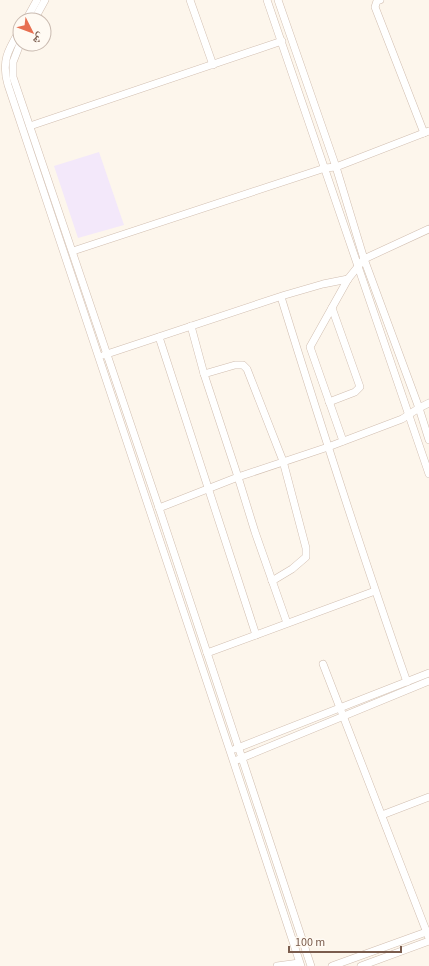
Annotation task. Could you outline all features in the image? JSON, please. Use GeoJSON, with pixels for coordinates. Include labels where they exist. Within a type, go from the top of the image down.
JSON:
{"type":"FeatureCollection","features":[{"type":"Feature","properties":{"kind":"street"},"geometry":{"type":"LineString","coordinates":[[30,12],[37,0]]}},
{"type":"Feature","properties":{"kind":"street"},"geometry":{"type":"LineString","coordinates":[[38,12],[45,0]]}},
{"type":"Feature","properties":{"kind":"street"},"geometry":{"type":"LineString","coordinates":[[190,0],[213,64]]}},
{"type":"Feature","properties":{"kind":"street"},"geometry":{"type":"LineString","coordinates":[[267,0],[429,474]]}},
{"type":"Feature","properties":{"kind":"street"},"geometry":{"type":"LineString","coordinates":[[278,0],[336,167],[364,259],[419,408],[429,440]]}},
{"type":"Feature","properties":{"kind":"street"},"geometry":{"type":"LineString","coordinates":[[73,251],[325,168],[336,167],[426,132],[375,7],[377,1],[380,0]]}},
{"type":"Feature","properties":{"kind":"street"},"geometry":{"type":"LineString","coordinates":[[30,126],[282,42]]}},
{"type":"Feature","properties":{"kind":"street"},"geometry":{"type":"LineString","coordinates":[[12,45],[5,61],[6,77],[98,357],[234,761],[300,964],[277,966]]}},
{"type":"Feature","properties":{"kind":"street"},"geometry":{"type":"LineString","coordinates":[[16,52],[12,62],[13,78],[73,251],[311,966]]}},
{"type":"Feature","properties":{"kind":"street"},"geometry":{"type":"LineString","coordinates":[[344,441],[310,347],[348,279],[364,259],[429,229]]}},
{"type":"Feature","properties":{"kind":"street"},"geometry":{"type":"LineString","coordinates":[[98,357],[280,297],[323,284],[348,279]]}},
{"type":"Feature","properties":{"kind":"street"},"geometry":{"type":"LineString","coordinates":[[280,297],[375,591],[407,682]]}},
{"type":"Feature","properties":{"kind":"street"},"geometry":{"type":"LineString","coordinates":[[329,402],[355,392],[360,387],[332,308]]}},
{"type":"Feature","properties":{"kind":"street"},"geometry":{"type":"LineString","coordinates":[[191,326],[204,374],[255,532],[287,624]]}},
{"type":"Feature","properties":{"kind":"street"},"geometry":{"type":"LineString","coordinates":[[159,336],[256,635]]}},
{"type":"Feature","properties":{"kind":"street"},"geometry":{"type":"LineString","coordinates":[[204,374],[243,364],[247,369],[283,461],[306,548],[306,557],[292,570],[272,581]]}},
{"type":"Feature","properties":{"kind":"street"},"geometry":{"type":"LineString","coordinates":[[159,508],[238,477],[328,447],[402,419],[429,403]]}},
{"type":"Feature","properties":{"kind":"street"},"geometry":{"type":"LineString","coordinates":[[196,649],[205,650],[256,635],[375,591]]}},
{"type":"Feature","properties":{"kind":"street"},"geometry":{"type":"LineString","coordinates":[[323,664],[428,936]]}},
{"type":"Feature","properties":{"kind":"street"},"geometry":{"type":"LineString","coordinates":[[234,761],[429,673]]}},
{"type":"Feature","properties":{"kind":"street"},"geometry":{"type":"LineString","coordinates":[[230,750],[429,681]]}},
{"type":"Feature","properties":{"kind":"street"},"geometry":{"type":"LineString","coordinates":[[382,814],[429,797]]}},
{"type":"Feature","properties":{"kind":"street"},"geometry":{"type":"LineString","coordinates":[[332,966],[428,936]]}},
{"type":"Feature","properties":{"kind":"street"},"geometry":{"type":"LineString","coordinates":[[361,966],[428,936]]}},
{"type":"Feature","properties":{"kind":"shaded area"},"geometry":{"type":"Polygon","coordinates":[[[99,152],[124,225],[78,238],[54,166],[99,152]]]}}]}
